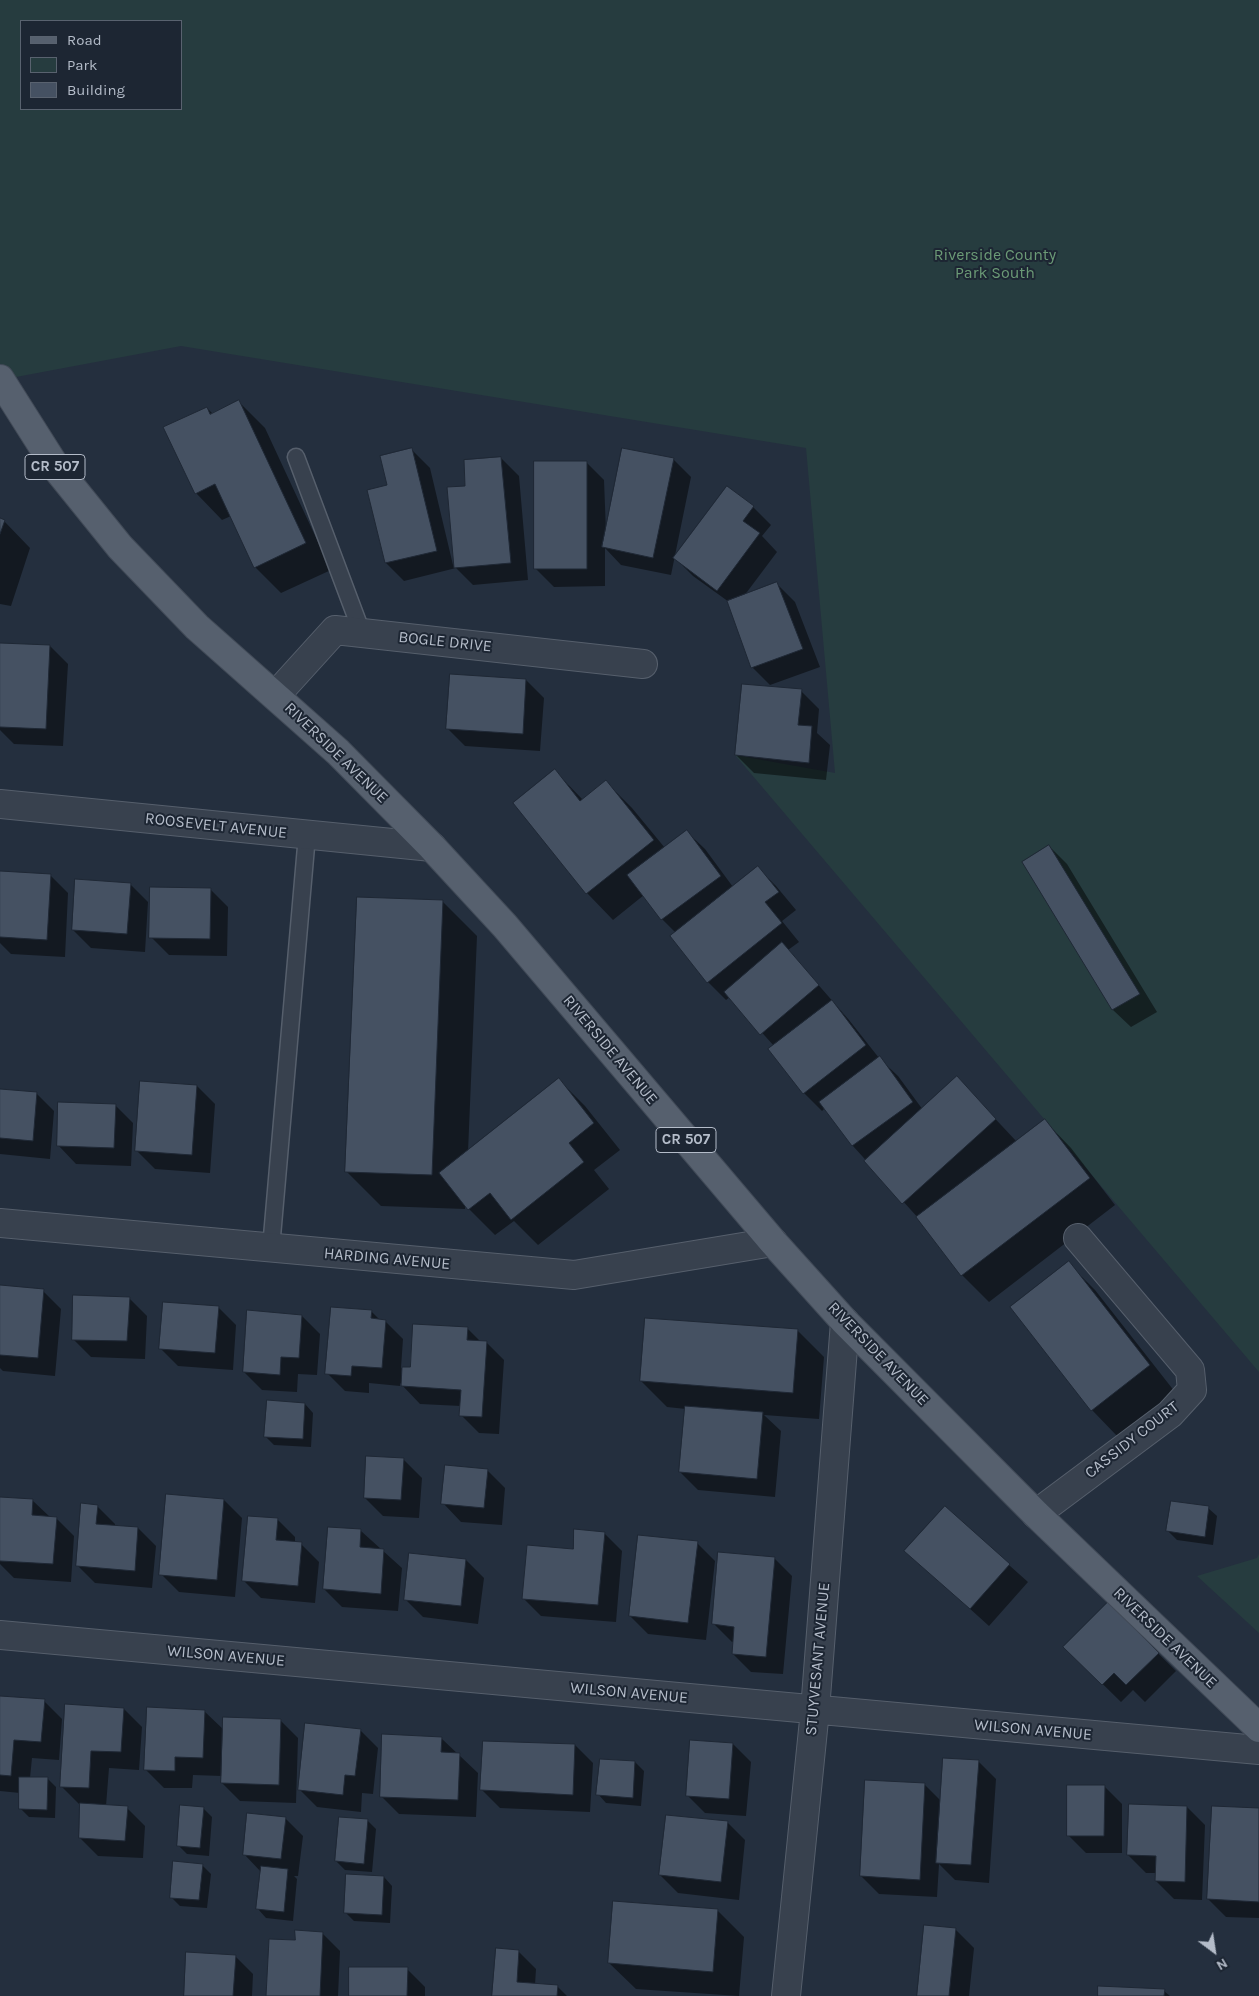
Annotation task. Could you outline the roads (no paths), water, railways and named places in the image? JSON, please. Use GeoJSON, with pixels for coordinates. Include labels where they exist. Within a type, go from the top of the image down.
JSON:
{"type":"FeatureCollection","features":[{"type":"Feature","properties":{"kind":"main road","name":"RIVERSIDE AVENUE"},"geometry":{"type":"LineString","coordinates":[[0,380],[57,470],[120,547],[197,627],[276,695],[338,752],[432,847],[505,926],[773,1242],[844,1322],[1036,1514],[1259,1728]]}},
{"type":"Feature","properties":{"kind":"street","name":"BOGLE DRIVE"},"geometry":{"type":"LineString","coordinates":[[276,695],[335,630],[643,664]]}},
{"type":"Feature","properties":{"kind":"street","name":"ROOSEVELT AVENUE"},"geometry":{"type":"LineString","coordinates":[[0,804],[432,847]]}},
{"type":"Feature","properties":{"kind":"street","name":"HARDING AVENUE"},"geometry":{"type":"LineString","coordinates":[[0,1223],[574,1276],[773,1242]]}},
{"type":"Feature","properties":{"kind":"street","name":"CASSIDY COURT"},"geometry":{"type":"LineString","coordinates":[[1036,1514],[1170,1414],[1192,1390],[1190,1370],[1078,1238]]}},
{"type":"Feature","properties":{"kind":"street","name":"STUYVESANT AVENUE"},"geometry":{"type":"LineString","coordinates":[[786,1996],[815,1710],[844,1322]]}},
{"type":"Feature","properties":{"kind":"street","name":"WILSON AVENUE"},"geometry":{"type":"LineString","coordinates":[[0,1635],[1259,1750]]}},
{"type":"Feature","properties":{"kind":"lane"},"geometry":{"type":"LineString","coordinates":[[296,457],[362,633]]}},
{"type":"Feature","properties":{"kind":"lane"},"geometry":{"type":"LineString","coordinates":[[271,1248],[307,835]]}},
{"type":"Feature","properties":{"kind":"park label","name":"Riverside County Park South"},"geometry":{"type":"Point","coordinates":[995,264]}}]}
